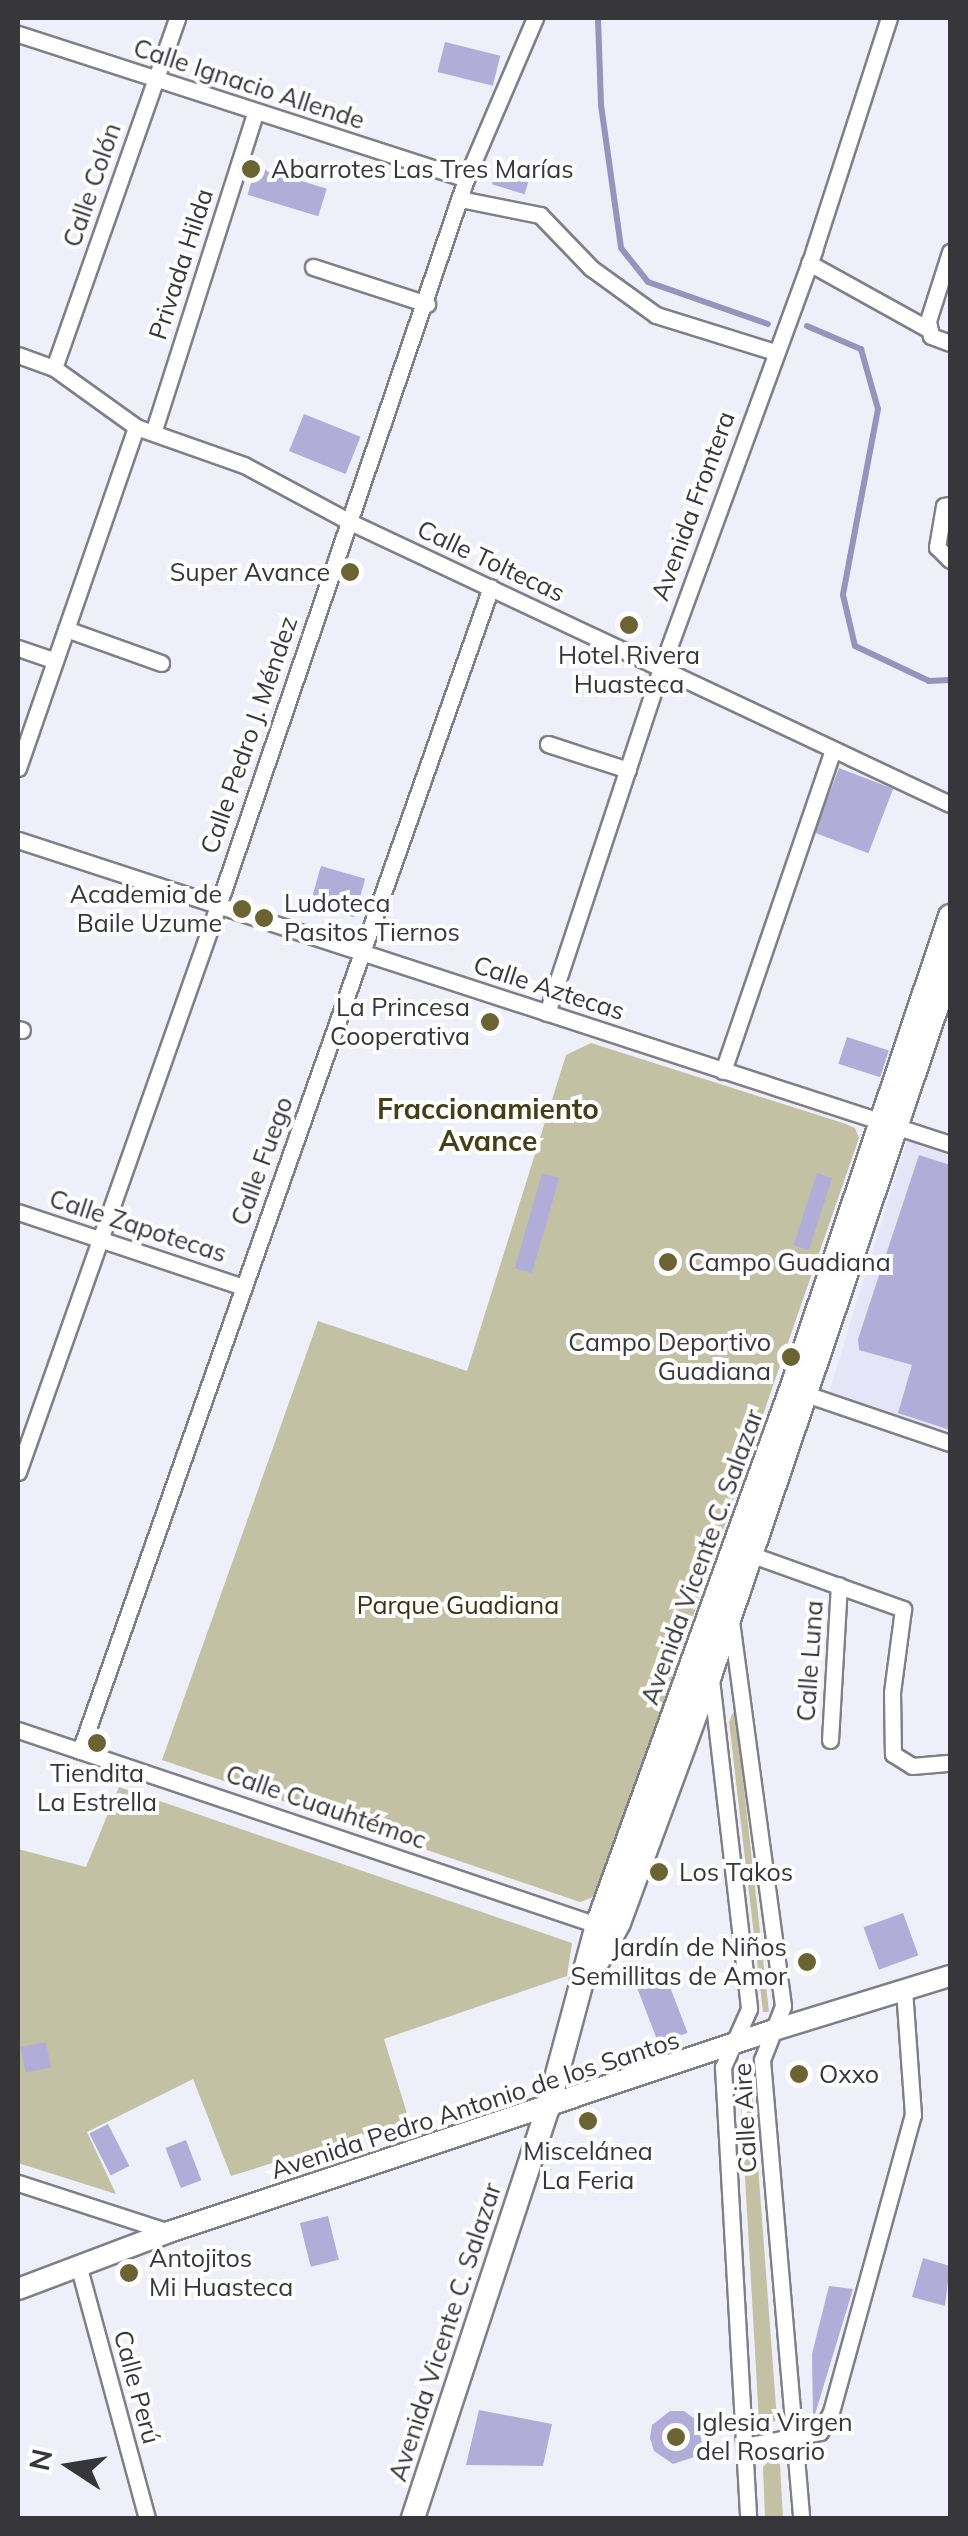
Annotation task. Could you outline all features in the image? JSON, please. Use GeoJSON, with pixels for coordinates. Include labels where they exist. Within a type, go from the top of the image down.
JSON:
{"type":"FeatureCollection","features":[{"type":"Feature","properties":{"kind":"main road","name":"Avenida Vicente C. Salazar"},"geometry":{"type":"LineString","coordinates":[[608,1924],[799,1392],[888,1125],[950,916]]}},
{"type":"Feature","properties":{"kind":"main road","name":"Avenida Vicente C. Salazar"},"geometry":{"type":"LineString","coordinates":[[888,1125],[950,968]]}},
{"type":"Feature","properties":{"kind":"main road","name":"Avenida Vicente C. Salazar"},"geometry":{"type":"LineString","coordinates":[[413,2518],[548,2108],[582,1990],[710,1674],[716,1620]]}},
{"type":"Feature","properties":{"kind":"street","name":"Calle Colón"},"geometry":{"type":"LineString","coordinates":[[54,368],[177,18]]}},
{"type":"Feature","properties":{"kind":"street","name":"Calle Pedro J. Méndez"},"geometry":{"type":"LineString","coordinates":[[18,1472],[427,304],[466,179],[535,18]]}},
{"type":"Feature","properties":{"kind":"street","name":"Avenida Frontera"},"geometry":{"type":"LineString","coordinates":[[547,1013],[661,669],[809,263],[889,18]]}},
{"type":"Feature","properties":{"kind":"street","name":"Calle Ignacio Allende"},"geometry":{"type":"LineString","coordinates":[[18,34],[466,179]]}},
{"type":"Feature","properties":{"kind":"street","name":"Privada Hilda"},"geometry":{"type":"LineString","coordinates":[[154,430],[255,112]]}},
{"type":"Feature","properties":{"kind":"street"},"geometry":{"type":"LineString","coordinates":[[460,199],[540,215],[591,268],[656,315],[776,352]]}},
{"type":"Feature","properties":{"kind":"street"},"geometry":{"type":"LineString","coordinates":[[950,252],[928,321],[931,336],[950,343]]}},
{"type":"Feature","properties":{"kind":"street"},"geometry":{"type":"LineString","coordinates":[[809,263],[930,330]]}},
{"type":"Feature","properties":{"kind":"street"},"geometry":{"type":"LineString","coordinates":[[312,267],[427,304]]}},
{"type":"Feature","properties":{"kind":"street","name":"Calle Toltecas"},"geometry":{"type":"LineString","coordinates":[[18,355],[54,368],[136,427],[154,430],[244,466],[348,521],[950,804]]}},
{"type":"Feature","properties":{"kind":"street"},"geometry":{"type":"LineString","coordinates":[[18,768],[136,427]]}},
{"type":"Feature","properties":{"kind":"street"},"geometry":{"type":"LineString","coordinates":[[950,505],[944,506],[937,547],[950,560]]}},
{"type":"Feature","properties":{"kind":"street","name":"Calle Fuego"},"geometry":{"type":"LineString","coordinates":[[80,1751],[491,587]]}},
{"type":"Feature","properties":{"kind":"street"},"geometry":{"type":"LineString","coordinates":[[66,629],[161,663]]}},
{"type":"Feature","properties":{"kind":"street"},"geometry":{"type":"LineString","coordinates":[[18,648],[55,660]]}},
{"type":"Feature","properties":{"kind":"street"},"geometry":{"type":"LineString","coordinates":[[548,744],[628,770]]}},
{"type":"Feature","properties":{"kind":"street"},"geometry":{"type":"LineString","coordinates":[[723,1071],[833,750]]}},
{"type":"Feature","properties":{"kind":"street","name":"Calle Aztecas"},"geometry":{"type":"LineString","coordinates":[[18,840],[950,1144]]}},
{"type":"Feature","properties":{"kind":"street","name":"Calle Zapotecas"},"geometry":{"type":"LineString","coordinates":[[18,1212],[243,1288]]}},
{"type":"Feature","properties":{"kind":"street"},"geometry":{"type":"LineString","coordinates":[[799,1392],[950,1444]]}},
{"type":"Feature","properties":{"kind":"street"},"geometry":{"type":"LineString","coordinates":[[744,1552],[903,1609],[892,1692],[893,1754],[912,1766],[950,1763]]}},
{"type":"Feature","properties":{"kind":"street","name":"Calle Luna"},"geometry":{"type":"LineString","coordinates":[[830,1740],[840,1585]]}},
{"type":"Feature","properties":{"kind":"street","name":"Calle Aire"},"geometry":{"type":"LineString","coordinates":[[716,1620],[782,2006],[762,2060],[801,2518]]}},
{"type":"Feature","properties":{"kind":"street","name":"Calle Aire"},"geometry":{"type":"LineString","coordinates":[[710,1674],[749,2009],[723,2068],[748,2518]]}},
{"type":"Feature","properties":{"kind":"street","name":"Calle Cuauhtémoc"},"geometry":{"type":"LineString","coordinates":[[18,1730],[608,1924]]}},
{"type":"Feature","properties":{"kind":"street","name":"Avenida Pedro Antonio de los Santos"},"geometry":{"type":"LineString","coordinates":[[18,2289],[169,2232],[774,2030],[950,1976]]}},
{"type":"Feature","properties":{"kind":"street"},"geometry":{"type":"LineString","coordinates":[[744,2446],[796,2440],[820,2432],[830,2412],[913,2115],[904,1990]]}},
{"type":"Feature","properties":{"kind":"street"},"geometry":{"type":"LineString","coordinates":[[18,2183],[169,2232]]}},
{"type":"Feature","properties":{"kind":"street","name":"Calle Perú"},"geometry":{"type":"LineString","coordinates":[[78,2268],[147,2518]]}},
{"type":"Feature","properties":{"kind":"shaded area"},"geometry":{"type":"Polygon","coordinates":[[[907,1140],[950,1153],[950,1433],[829,1392],[907,1140]]]}},
{"type":"Feature","properties":{"kind":"green space","name":"Parque Guadiana"},"geometry":{"type":"Polygon","coordinates":[[[591,1043],[846,1124],[855,1128],[859,1138],[596,1896],[580,1902],[162,1760],[318,1321],[467,1371],[566,1055],[591,1043]]]}},
{"type":"Feature","properties":{"kind":"green space"},"geometry":{"type":"Polygon","coordinates":[[[735,1708],[769,2012],[763,2012],[729,1722],[735,1708]]]}},
{"type":"Feature","properties":{"kind":"green space"},"geometry":{"type":"Polygon","coordinates":[[[119,1787],[572,1943],[567,1976],[384,2039],[409,2120],[231,2176],[193,2079],[87,2132],[116,2194],[18,2163],[18,1849],[86,1867],[119,1787]]]}},
{"type":"Feature","properties":{"kind":"green space"},"geometry":{"type":"Polygon","coordinates":[[[752,2085],[777,2420],[765,2425],[759,2422],[740,2089],[752,2085]]]}},
{"type":"Feature","properties":{"kind":"green space"},"geometry":{"type":"Polygon","coordinates":[[[769,2461],[780,2464],[783,2518],[765,2518],[763,2467],[769,2461]]]}},
{"type":"Feature","properties":{"kind":"building"},"geometry":{"type":"Polygon","coordinates":[[[445,42],[500,56],[493,86],[438,72],[445,42]]]}},
{"type":"Feature","properties":{"kind":"building"},"geometry":{"type":"Polygon","coordinates":[[[256,167],[327,189],[318,216],[248,195],[256,167]]]}},
{"type":"Feature","properties":{"kind":"building"},"geometry":{"type":"Polygon","coordinates":[[[497,168],[530,178],[525,194],[492,184],[497,168]]]}},
{"type":"Feature","properties":{"kind":"building"},"geometry":{"type":"Polygon","coordinates":[[[304,414],[361,437],[346,474],[289,451],[304,414]]]}},
{"type":"Feature","properties":{"kind":"building"},"geometry":{"type":"Polygon","coordinates":[[[839,768],[893,789],[868,853],[814,832],[839,768]]]}},
{"type":"Feature","properties":{"kind":"building"},"geometry":{"type":"Polygon","coordinates":[[[321,866],[365,879],[354,917],[310,904],[321,866]]]}},
{"type":"Feature","properties":{"kind":"building"},"geometry":{"type":"Polygon","coordinates":[[[847,1037],[889,1051],[880,1077],[838,1064],[847,1037]]]}},
{"type":"Feature","properties":{"kind":"building"},"geometry":{"type":"Polygon","coordinates":[[[919,1155],[950,1165],[950,1430],[898,1413],[912,1365],[859,1350],[858,1339],[919,1155]]]}},
{"type":"Feature","properties":{"kind":"building"},"geometry":{"type":"Polygon","coordinates":[[[542,1173],[559,1178],[532,1273],[515,1268],[542,1173]]]}},
{"type":"Feature","properties":{"kind":"building"},"geometry":{"type":"Polygon","coordinates":[[[817,1173],[832,1178],[809,1250],[794,1245],[817,1173]]]}},
{"type":"Feature","properties":{"kind":"building"},"geometry":{"type":"Polygon","coordinates":[[[903,1913],[918,1955],[879,1970],[864,1927],[903,1913]]]}},
{"type":"Feature","properties":{"kind":"building"},"geometry":{"type":"Polygon","coordinates":[[[665,1974],[688,2033],[659,2044],[636,1985],[665,1974]]]}},
{"type":"Feature","properties":{"kind":"building"},"geometry":{"type":"Polygon","coordinates":[[[46,2042],[51,2068],[25,2072],[20,2047],[46,2042]]]}},
{"type":"Feature","properties":{"kind":"building"},"geometry":{"type":"Polygon","coordinates":[[[108,2124],[129,2166],[111,2175],[89,2134],[108,2124]]]}},
{"type":"Feature","properties":{"kind":"building"},"geometry":{"type":"Polygon","coordinates":[[[186,2140],[201,2180],[181,2188],[165,2148],[186,2140]]]}},
{"type":"Feature","properties":{"kind":"building"},"geometry":{"type":"Polygon","coordinates":[[[328,2216],[339,2260],[311,2267],[300,2223],[328,2216]]]}},
{"type":"Feature","properties":{"kind":"building"},"geometry":{"type":"Polygon","coordinates":[[[923,2258],[950,2266],[945,2306],[912,2297],[923,2258]]]}},
{"type":"Feature","properties":{"kind":"building"},"geometry":{"type":"Polygon","coordinates":[[[829,2286],[853,2289],[813,2421],[812,2354],[829,2286]]]}},
{"type":"Feature","properties":{"kind":"building"},"geometry":{"type":"Polygon","coordinates":[[[479,2410],[552,2424],[543,2466],[466,2465],[479,2410]]]}},
{"type":"Feature","properties":{"kind":"building","name":"Iglesia Virgen del Rosario"},"geometry":{"type":"Polygon","coordinates":[[[670,2411],[684,2411],[699,2422],[703,2454],[673,2464],[654,2451],[652,2425],[670,2411]]]}},
{"type":"Feature","properties":{"kind":"waterway"},"geometry":{"type":"LineString","coordinates":[[598,18],[601,105],[621,248],[648,282],[768,324]]}},
{"type":"Feature","properties":{"kind":"waterway"},"geometry":{"type":"LineString","coordinates":[[807,326],[861,349],[878,409],[843,595],[855,646],[929,681],[950,680]]}},
{"type":"Feature","properties":{"kind":"place","name":"Abarrotes Las Tres Marías"},"geometry":{"type":"Point","coordinates":[251,169]}},
{"type":"Feature","properties":{"kind":"place","name":"Super Avance"},"geometry":{"type":"Point","coordinates":[350,572]}},
{"type":"Feature","properties":{"kind":"place","name":"Hotel Rivera Huasteca"},"geometry":{"type":"Point","coordinates":[629,625]}},
{"type":"Feature","properties":{"kind":"place","name":"Academia de Baile Uzume"},"geometry":{"type":"Point","coordinates":[242,909]}},
{"type":"Feature","properties":{"kind":"place","name":"Ludoteca Pasitos Tiernos"},"geometry":{"type":"Point","coordinates":[264,918]}},
{"type":"Feature","properties":{"kind":"place","name":"La Princesa Cooperativa"},"geometry":{"type":"Point","coordinates":[490,1022]}},
{"type":"Feature","properties":{"kind":"place","name":"Campo Guadiana"},"geometry":{"type":"Point","coordinates":[668,1262]}},
{"type":"Feature","properties":{"kind":"place","name":"Campo Deportivo Guadiana"},"geometry":{"type":"Point","coordinates":[791,1357]}},
{"type":"Feature","properties":{"kind":"place","name":"Tiendita La Estrella"},"geometry":{"type":"Point","coordinates":[97,1743]}},
{"type":"Feature","properties":{"kind":"place","name":"Los Takos"},"geometry":{"type":"Point","coordinates":[659,1872]}},
{"type":"Feature","properties":{"kind":"place","name":"Jardín de Niños Semillitas de Amor"},"geometry":{"type":"Point","coordinates":[807,1962]}},
{"type":"Feature","properties":{"kind":"place","name":"Oxxo"},"geometry":{"type":"Point","coordinates":[799,2074]}},
{"type":"Feature","properties":{"kind":"place","name":"Miscelánea La Feria"},"geometry":{"type":"Point","coordinates":[588,2121]}},
{"type":"Feature","properties":{"kind":"place","name":"Antojitos Mi Huasteca"},"geometry":{"type":"Point","coordinates":[129,2273]}},
{"type":"Feature","properties":{"kind":"place","name":"Iglesia Virgen del Rosario"},"geometry":{"type":"Point","coordinates":[676,2437]}},
{"type":"Feature","properties":{"kind":"district","name":"Fraccionamiento Avance"},"geometry":{"type":"Point","coordinates":[488,1125]}}]}
